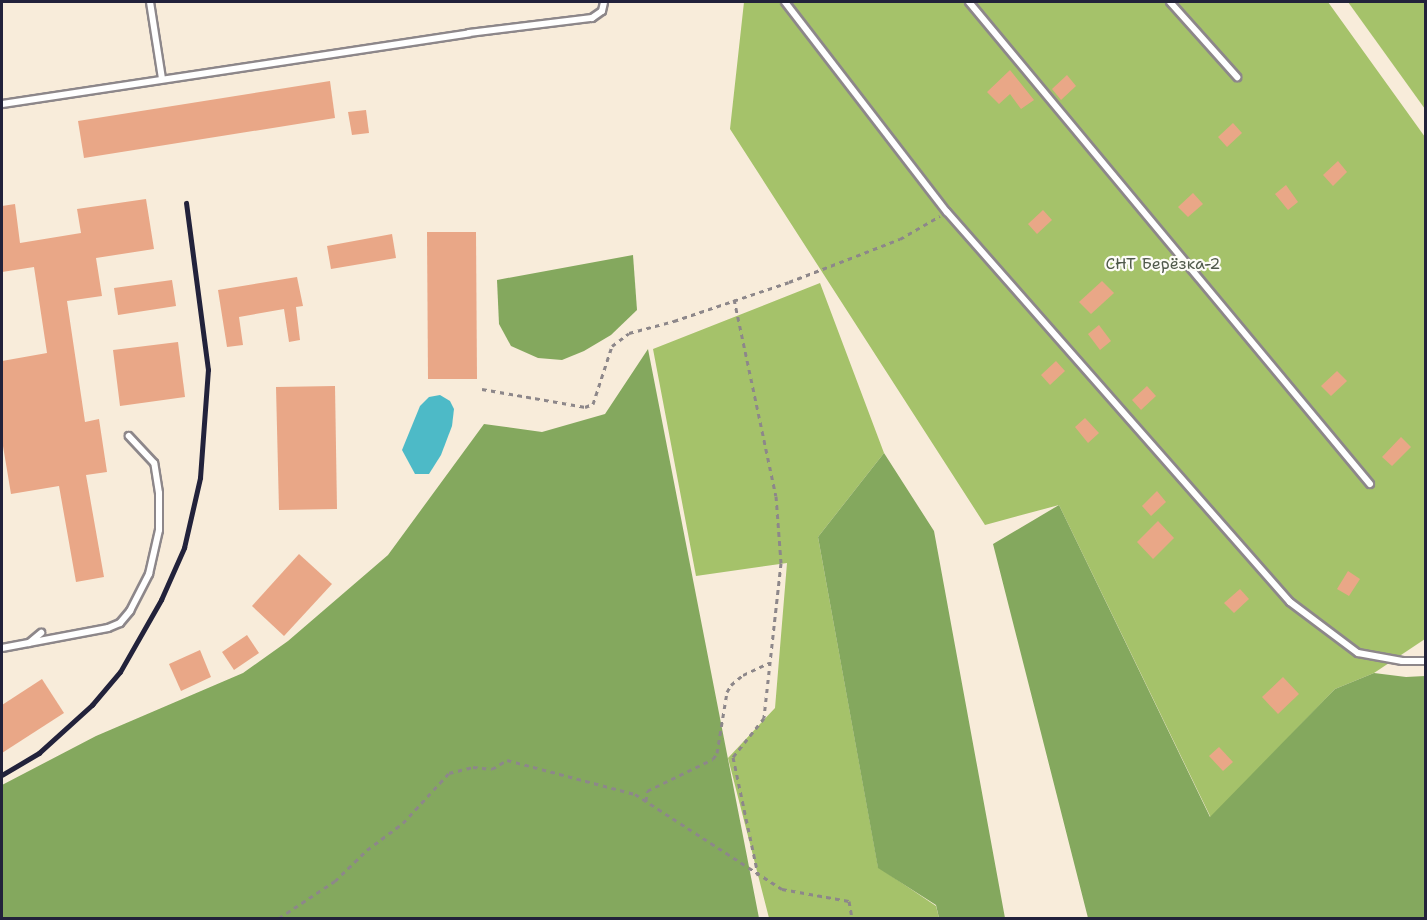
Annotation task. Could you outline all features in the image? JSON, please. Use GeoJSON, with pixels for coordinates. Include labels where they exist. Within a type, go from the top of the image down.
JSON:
{"type":"FeatureCollection","features":[{"type":"Feature","properties":{"kind":"lane"},"geometry":{"type":"LineString","coordinates":[[150,2],[162,79]]}},
{"type":"Feature","properties":{"kind":"lane"},"geometry":{"type":"LineString","coordinates":[[2,104],[469,33],[592,18],[602,11],[604,2]]}},
{"type":"Feature","properties":{"kind":"lane"},"geometry":{"type":"LineString","coordinates":[[785,2],[947,212],[1290,602],[1358,653],[1402,661],[1425,661]]}},
{"type":"Feature","properties":{"kind":"lane"},"geometry":{"type":"LineString","coordinates":[[969,2],[1370,484]]}},
{"type":"Feature","properties":{"kind":"lane"},"geometry":{"type":"LineString","coordinates":[[1170,2],[1237,77]]}},
{"type":"Feature","properties":{"kind":"lane"},"geometry":{"type":"LineString","coordinates":[[2,648],[108,628],[120,623],[130,611],[149,574],[159,530],[159,492],[154,464],[129,436]]}},
{"type":"Feature","properties":{"kind":"lane"},"geometry":{"type":"LineString","coordinates":[[28,643],[40,633]]}},
{"type":"Feature","properties":{"kind":"path"},"geometry":{"type":"LineString","coordinates":[[482,389],[585,407],[593,404],[598,395],[602,370],[612,346],[629,333],[674,321],[789,282],[900,238],[947,212]]}},
{"type":"Feature","properties":{"kind":"path"},"geometry":{"type":"LineString","coordinates":[[734,299],[776,496],[782,563],[764,718],[733,757],[758,876]]}},
{"type":"Feature","properties":{"kind":"path"},"geometry":{"type":"LineString","coordinates":[[646,801],[647,791],[713,759],[717,753],[727,692],[731,685],[743,675],[770,662]]}},
{"type":"Feature","properties":{"kind":"path"},"geometry":{"type":"LineString","coordinates":[[279,918],[335,881],[367,850],[403,823],[449,772],[473,767],[492,769],[507,760],[635,794],[758,876],[782,889],[849,901],[852,918]]}},
{"type":"Feature","properties":{"kind":"green space","name":"СНТ Берёзка-2"},"geometry":{"type":"Polygon","coordinates":[[[744,2],[1328,2],[1425,137],[1425,639],[1374,673],[1335,689],[1211,818],[1059,505],[985,525],[730,129],[744,2]]]}},
{"type":"Feature","properties":{"kind":"green space"},"geometry":{"type":"Polygon","coordinates":[[[1348,2],[1425,2],[1425,109],[1348,2]]]}},
{"type":"Feature","properties":{"kind":"green space"},"geometry":{"type":"Polygon","coordinates":[[[633,255],[637,310],[611,335],[584,351],[562,360],[538,358],[511,346],[499,324],[497,280],[633,255]]]}},
{"type":"Feature","properties":{"kind":"green space"},"geometry":{"type":"Polygon","coordinates":[[[820,283],[884,453],[818,537],[878,867],[936,906],[939,918],[769,918],[728,758],[775,708],[787,563],[696,576],[653,349],[820,283]]]}},
{"type":"Feature","properties":{"kind":"green space"},"geometry":{"type":"Polygon","coordinates":[[[648,349],[759,918],[2,918],[2,785],[96,736],[243,673],[288,641],[388,555],[484,424],[542,432],[605,414],[648,349]]]}},
{"type":"Feature","properties":{"kind":"green space"},"geometry":{"type":"Polygon","coordinates":[[[884,453],[934,531],[1005,918],[939,918],[936,905],[878,868],[818,537],[884,453]]]}},
{"type":"Feature","properties":{"kind":"green space"},"geometry":{"type":"Polygon","coordinates":[[[1059,505],[1210,817],[1335,689],[1374,673],[1406,677],[1425,676],[1425,918],[1088,918],[993,544],[1059,505]]]}},
{"type":"Feature","properties":{"kind":"water"},"geometry":{"type":"Polygon","coordinates":[[[440,395],[450,401],[454,409],[452,426],[441,455],[429,474],[415,474],[402,450],[420,406],[429,397],[440,395]]]}},
{"type":"Feature","properties":{"kind":"building"},"geometry":{"type":"Polygon","coordinates":[[[1010,70],[1034,100],[1021,109],[1010,94],[999,104],[987,92],[1010,70]]]}},
{"type":"Feature","properties":{"kind":"building"},"geometry":{"type":"Polygon","coordinates":[[[1067,75],[1076,86],[1061,100],[1052,89],[1067,75]]]}},
{"type":"Feature","properties":{"kind":"building"},"geometry":{"type":"Polygon","coordinates":[[[330,81],[335,118],[84,158],[78,121],[330,81]]]}},
{"type":"Feature","properties":{"kind":"building"},"geometry":{"type":"Polygon","coordinates":[[[366,110],[369,133],[352,135],[348,112],[366,110]]]}},
{"type":"Feature","properties":{"kind":"building"},"geometry":{"type":"Polygon","coordinates":[[[1233,123],[1242,133],[1227,147],[1218,137],[1233,123]]]}},
{"type":"Feature","properties":{"kind":"building"},"geometry":{"type":"Polygon","coordinates":[[[1338,161],[1347,172],[1333,186],[1323,175],[1338,161]]]}},
{"type":"Feature","properties":{"kind":"building"},"geometry":{"type":"Polygon","coordinates":[[[1286,185],[1298,202],[1288,210],[1275,194],[1286,185]]]}},
{"type":"Feature","properties":{"kind":"building"},"geometry":{"type":"Polygon","coordinates":[[[1193,193],[1203,204],[1188,217],[1178,207],[1193,193]]]}},
{"type":"Feature","properties":{"kind":"building"},"geometry":{"type":"Polygon","coordinates":[[[146,199],[154,249],[96,258],[102,296],[67,301],[85,422],[99,419],[107,472],[86,475],[104,577],[76,582],[59,486],[11,494],[2,440],[2,361],[47,353],[34,267],[2,272],[2,206],[15,204],[20,243],[81,233],[77,209],[146,199]]]}},
{"type":"Feature","properties":{"kind":"building"},"geometry":{"type":"Polygon","coordinates":[[[1043,210],[1052,220],[1037,234],[1028,224],[1043,210]]]}},
{"type":"Feature","properties":{"kind":"building"},"geometry":{"type":"Polygon","coordinates":[[[427,232],[476,232],[477,379],[428,379],[427,232]]]}},
{"type":"Feature","properties":{"kind":"building"},"geometry":{"type":"Polygon","coordinates":[[[392,234],[396,258],[331,269],[327,246],[392,234]]]}},
{"type":"Feature","properties":{"kind":"building"},"geometry":{"type":"Polygon","coordinates":[[[297,277],[303,306],[296,307],[300,340],[289,342],[284,309],[239,317],[243,345],[227,347],[218,290],[297,277]]]}},
{"type":"Feature","properties":{"kind":"building"},"geometry":{"type":"Polygon","coordinates":[[[172,280],[176,306],[118,315],[114,288],[172,280]]]}},
{"type":"Feature","properties":{"kind":"building"},"geometry":{"type":"Polygon","coordinates":[[[1102,281],[1114,293],[1091,314],[1079,302],[1102,281]]]}},
{"type":"Feature","properties":{"kind":"building"},"geometry":{"type":"Polygon","coordinates":[[[1099,325],[1111,341],[1100,350],[1088,334],[1099,325]]]}},
{"type":"Feature","properties":{"kind":"building"},"geometry":{"type":"Polygon","coordinates":[[[178,342],[185,397],[120,406],[113,350],[178,342]]]}},
{"type":"Feature","properties":{"kind":"building"},"geometry":{"type":"Polygon","coordinates":[[[1056,361],[1065,371],[1050,385],[1041,375],[1056,361]]]}},
{"type":"Feature","properties":{"kind":"building"},"geometry":{"type":"Polygon","coordinates":[[[1337,371],[1347,381],[1331,396],[1321,386],[1337,371]]]}},
{"type":"Feature","properties":{"kind":"building"},"geometry":{"type":"Polygon","coordinates":[[[335,386],[337,509],[279,510],[276,387],[335,386]]]}},
{"type":"Feature","properties":{"kind":"building"},"geometry":{"type":"Polygon","coordinates":[[[1147,386],[1156,396],[1141,410],[1132,400],[1147,386]]]}},
{"type":"Feature","properties":{"kind":"building"},"geometry":{"type":"Polygon","coordinates":[[[1085,418],[1099,433],[1088,443],[1075,427],[1085,418]]]}},
{"type":"Feature","properties":{"kind":"building"},"geometry":{"type":"Polygon","coordinates":[[[1401,437],[1411,447],[1392,466],[1382,457],[1401,437]]]}},
{"type":"Feature","properties":{"kind":"building"},"geometry":{"type":"Polygon","coordinates":[[[1157,491],[1166,502],[1151,516],[1142,506],[1157,491]]]}},
{"type":"Feature","properties":{"kind":"building"},"geometry":{"type":"Polygon","coordinates":[[[1158,521],[1174,538],[1153,559],[1137,542],[1158,521]]]}},
{"type":"Feature","properties":{"kind":"building"},"geometry":{"type":"Polygon","coordinates":[[[299,554],[332,584],[284,636],[252,606],[299,554]]]}},
{"type":"Feature","properties":{"kind":"building"},"geometry":{"type":"Polygon","coordinates":[[[1348,571],[1360,579],[1349,596],[1337,589],[1348,571]]]}},
{"type":"Feature","properties":{"kind":"building"},"geometry":{"type":"Polygon","coordinates":[[[1240,589],[1249,599],[1234,613],[1224,603],[1240,589]]]}},
{"type":"Feature","properties":{"kind":"building"},"geometry":{"type":"Polygon","coordinates":[[[247,635],[259,653],[234,670],[222,652],[247,635]]]}},
{"type":"Feature","properties":{"kind":"building"},"geometry":{"type":"Polygon","coordinates":[[[200,650],[211,677],[181,691],[169,664],[200,650]]]}},
{"type":"Feature","properties":{"kind":"building"},"geometry":{"type":"Polygon","coordinates":[[[1283,677],[1299,694],[1278,714],[1262,697],[1283,677]]]}},
{"type":"Feature","properties":{"kind":"building"},"geometry":{"type":"Polygon","coordinates":[[[42,679],[64,713],[2,753],[2,705],[42,679]]]}},
{"type":"Feature","properties":{"kind":"building"},"geometry":{"type":"Polygon","coordinates":[[[1219,747],[1233,762],[1223,771],[1209,756],[1219,747]]]}},
{"type":"Feature","properties":{"kind":"railway"},"geometry":{"type":"LineString","coordinates":[[2,775],[39,753],[92,705],[120,672],[161,600],[184,548],[200,478],[208,370],[186,203]]}}]}
